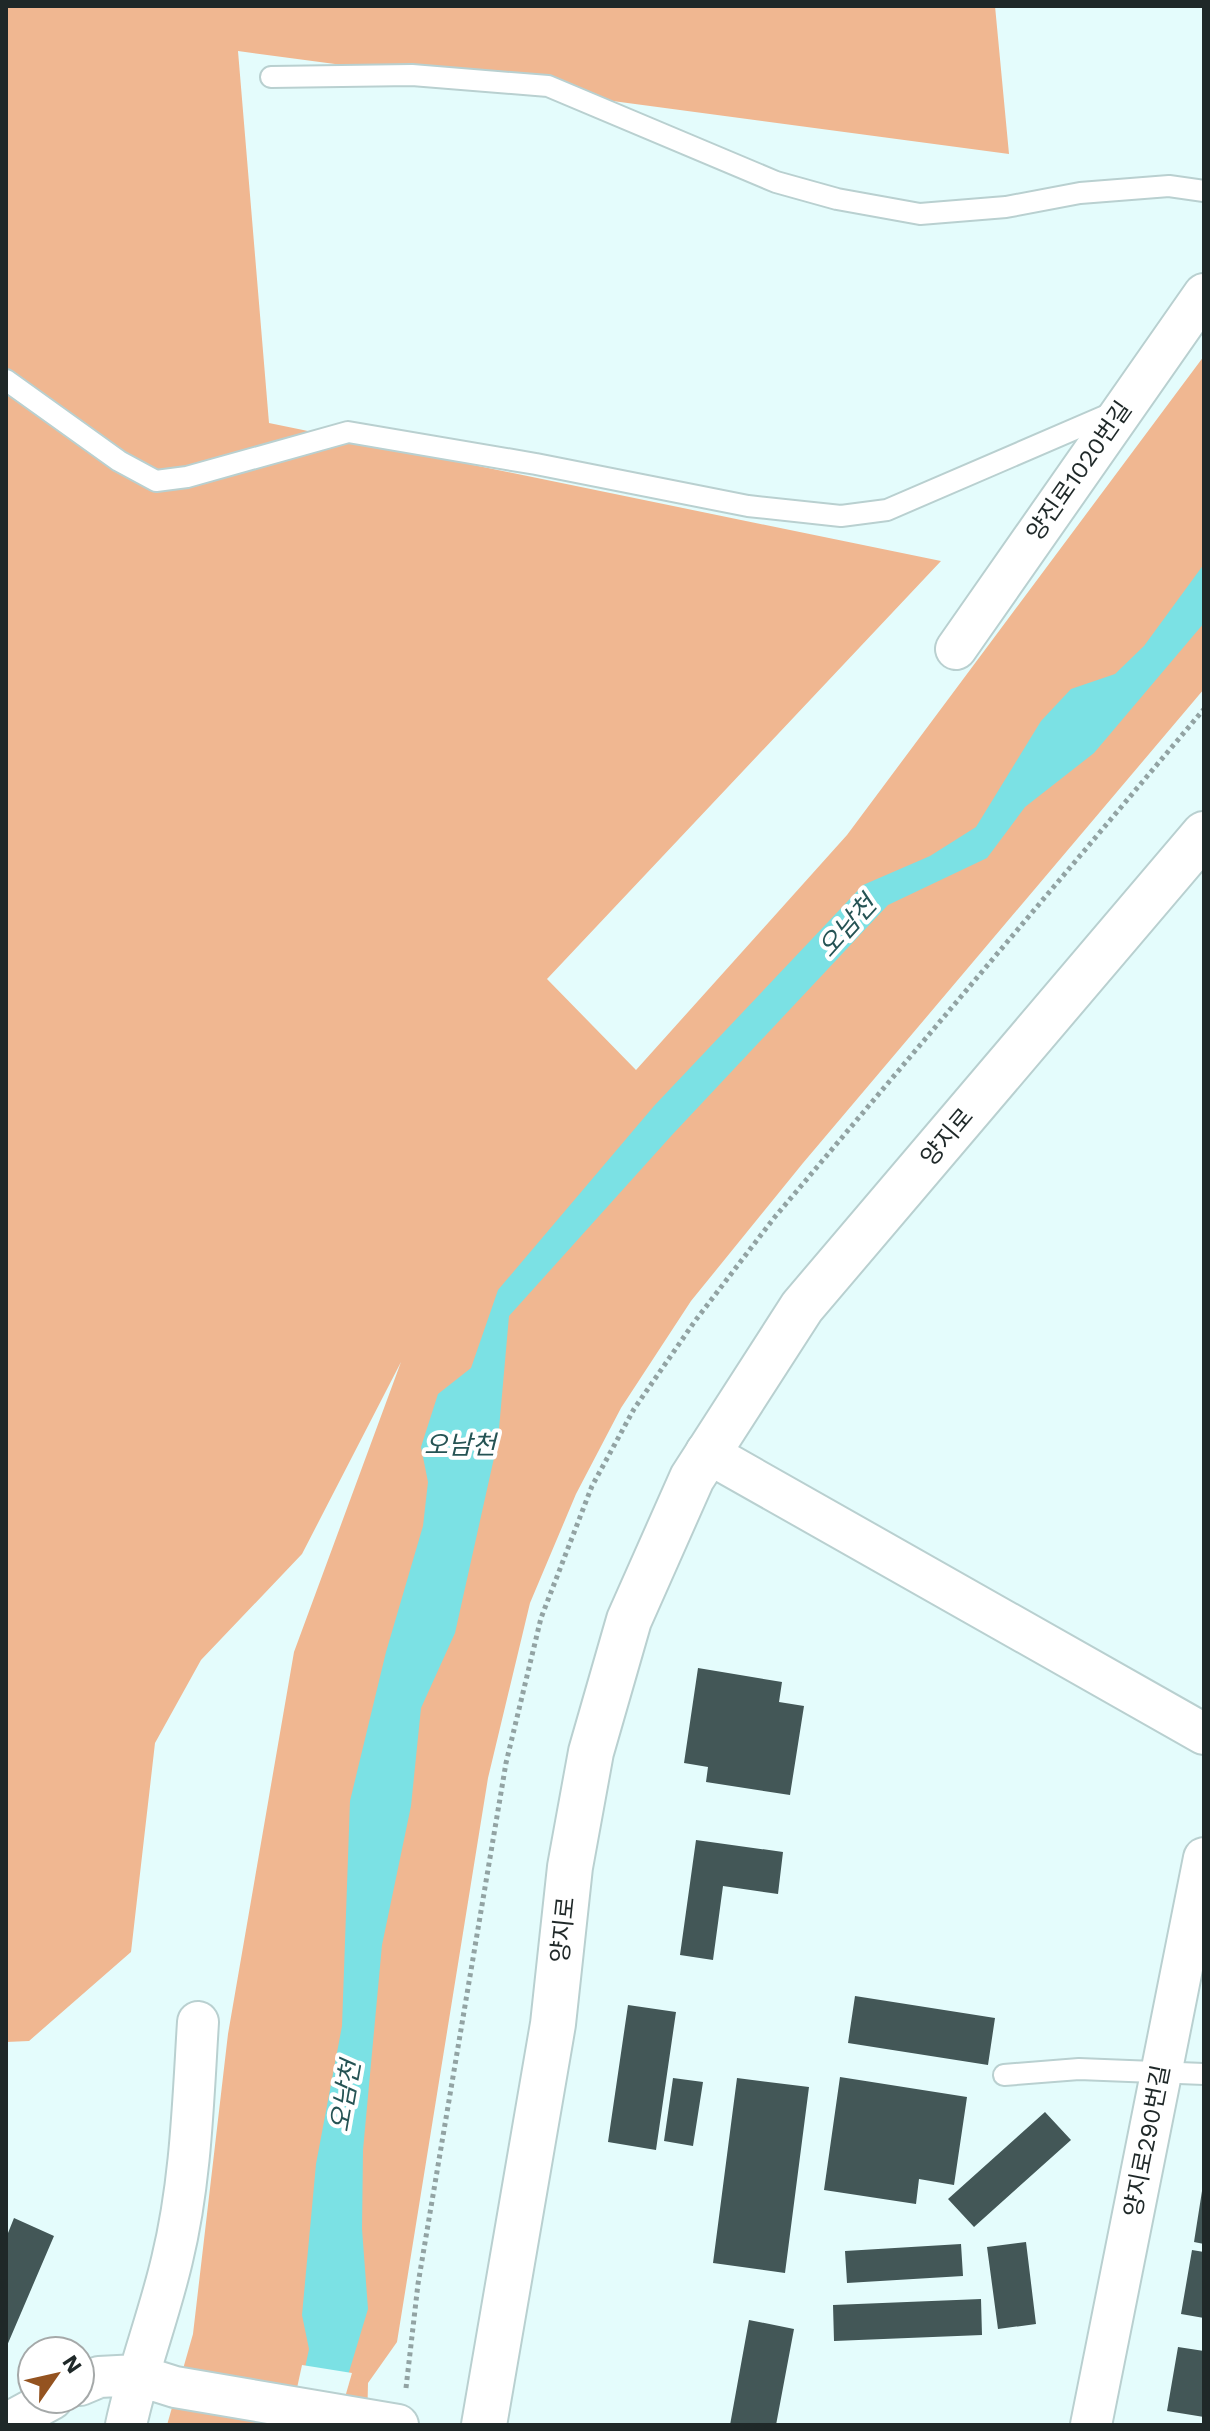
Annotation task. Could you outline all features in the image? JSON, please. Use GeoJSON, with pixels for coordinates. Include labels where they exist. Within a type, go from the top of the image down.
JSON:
{"type":"FeatureCollection","features":[{"type":"Feature","properties":{"kind":"street","name":"양진로1020번길"},"geometry":{"type":"LineString","coordinates":[[956,649],[1204,294]]}},
{"type":"Feature","properties":{"kind":"street","name":"양지로"},"geometry":{"type":"LineString","coordinates":[[484,2425],[553,2024],[570,1867],[591,1752],[629,1620],[706,1452],[802,1307],[1204,834]]}},
{"type":"Feature","properties":{"kind":"street"},"geometry":{"type":"LineString","coordinates":[[706,1452],[1204,1734]]}},
{"type":"Feature","properties":{"kind":"street","name":"양지로290번길"},"geometry":{"type":"LineString","coordinates":[[1091,2425],[1204,1858]]}},
{"type":"Feature","properties":{"kind":"street"},"geometry":{"type":"LineString","coordinates":[[126,2425],[137,2375],[173,2258],[190,2154],[198,2022]]}},
{"type":"Feature","properties":{"kind":"street"},"geometry":{"type":"LineString","coordinates":[[96,2378],[137,2375],[175,2387],[385,2423]]}},
{"type":"Feature","properties":{"kind":"lane"},"geometry":{"type":"LineString","coordinates":[[271,77],[412,75],[548,86],[776,182],[837,199],[920,214],[1169,186],[1204,191]]}},
{"type":"Feature","properties":{"kind":"lane"},"geometry":{"type":"LineString","coordinates":[[6,380],[119,461],[156,481],[187,477],[348,432],[536,464],[733,503],[841,516],[887,510],[1122,408]]}},
{"type":"Feature","properties":{"kind":"lane"},"geometry":{"type":"LineString","coordinates":[[1004,2075],[1079,2069],[1204,2074]]}},
{"type":"Feature","properties":{"kind":"shaded area"},"geometry":{"type":"Polygon","coordinates":[[[6,6],[995,6],[1009,154],[238,51],[269,423],[941,561],[547,979],[636,1070],[847,835],[1204,356],[1204,689],[803,1163],[691,1301],[621,1408],[576,1494],[530,1603],[488,1778],[397,2342],[368,2383],[367,2425],[167,2425],[193,2334],[228,2034],[294,1652],[401,1362],[302,1554],[201,1660],[155,1743],[131,1952],[29,2041],[6,2042],[6,6]]]}},
{"type":"Feature","properties":{"kind":"water","name":"오남천"},"geometry":{"type":"Polygon","coordinates":[[[1204,564],[1204,623],[1094,753],[1025,807],[987,858],[888,905],[672,1135],[509,1316],[498,1440],[455,1633],[421,1708],[411,1806],[382,1945],[363,2150],[362,2229],[368,2309],[333,2425],[293,2425],[309,2349],[302,2315],[316,2164],[342,2026],[350,1801],[386,1652],[423,1526],[428,1482],[421,1447],[438,1394],[471,1368],[498,1290],[654,1106],[863,885],[930,856],[976,827],[1041,721],[1071,689],[1115,674],[1144,646],[1204,564]]]}},
{"type":"Feature","properties":{"kind":"pier"},"geometry":{"type":"Polygon","coordinates":[[[302,2365],[352,2373],[337,2425],[289,2425],[302,2365]]]}},
{"type":"Feature","properties":{"kind":"building"},"geometry":{"type":"Polygon","coordinates":[[[698,1668],[782,1682],[779,1702],[804,1706],[790,1795],[706,1782],[708,1767],[684,1763],[698,1668]]]}},
{"type":"Feature","properties":{"kind":"building"},"geometry":{"type":"Polygon","coordinates":[[[696,1840],[783,1852],[778,1894],[723,1886],[713,1960],[680,1955],[696,1840]]]}},
{"type":"Feature","properties":{"kind":"building"},"geometry":{"type":"Polygon","coordinates":[[[855,1996],[995,2018],[988,2065],[848,2043],[855,1996]]]}},
{"type":"Feature","properties":{"kind":"building"},"geometry":{"type":"Polygon","coordinates":[[[628,2005],[676,2012],[656,2150],[608,2142],[628,2005]]]}},
{"type":"Feature","properties":{"kind":"building"},"geometry":{"type":"Polygon","coordinates":[[[840,2077],[967,2097],[954,2185],[919,2179],[916,2204],[824,2190],[840,2077]]]}},
{"type":"Feature","properties":{"kind":"building"},"geometry":{"type":"Polygon","coordinates":[[[673,2078],[703,2082],[693,2146],[664,2141],[673,2078]]]}},
{"type":"Feature","properties":{"kind":"building"},"geometry":{"type":"Polygon","coordinates":[[[737,2078],[809,2087],[785,2273],[713,2263],[737,2078]]]}},
{"type":"Feature","properties":{"kind":"building"},"geometry":{"type":"Polygon","coordinates":[[[1045,2112],[1071,2140],[974,2227],[948,2199],[1045,2112]]]}},
{"type":"Feature","properties":{"kind":"building"},"geometry":{"type":"Polygon","coordinates":[[[1204,2191],[1204,2244],[1194,2242],[1204,2191]]]}},
{"type":"Feature","properties":{"kind":"building"},"geometry":{"type":"Polygon","coordinates":[[[14,2218],[54,2236],[6,2348],[6,2238],[14,2218]]]}},
{"type":"Feature","properties":{"kind":"building"},"geometry":{"type":"Polygon","coordinates":[[[1026,2242],[1036,2324],[998,2329],[987,2247],[1026,2242]]]}},
{"type":"Feature","properties":{"kind":"building"},"geometry":{"type":"Polygon","coordinates":[[[961,2244],[963,2276],[847,2283],[845,2251],[961,2244]]]}},
{"type":"Feature","properties":{"kind":"building"},"geometry":{"type":"Polygon","coordinates":[[[1192,2250],[1204,2252],[1204,2318],[1181,2314],[1192,2250]]]}},
{"type":"Feature","properties":{"kind":"building"},"geometry":{"type":"Polygon","coordinates":[[[981,2299],[982,2335],[834,2341],[833,2305],[981,2299]]]}},
{"type":"Feature","properties":{"kind":"building"},"geometry":{"type":"Polygon","coordinates":[[[749,2320],[794,2329],[776,2425],[730,2425],[749,2320]]]}},
{"type":"Feature","properties":{"kind":"building"},"geometry":{"type":"Polygon","coordinates":[[[1178,2347],[1204,2351],[1204,2417],[1167,2411],[1178,2347]]]}}]}
